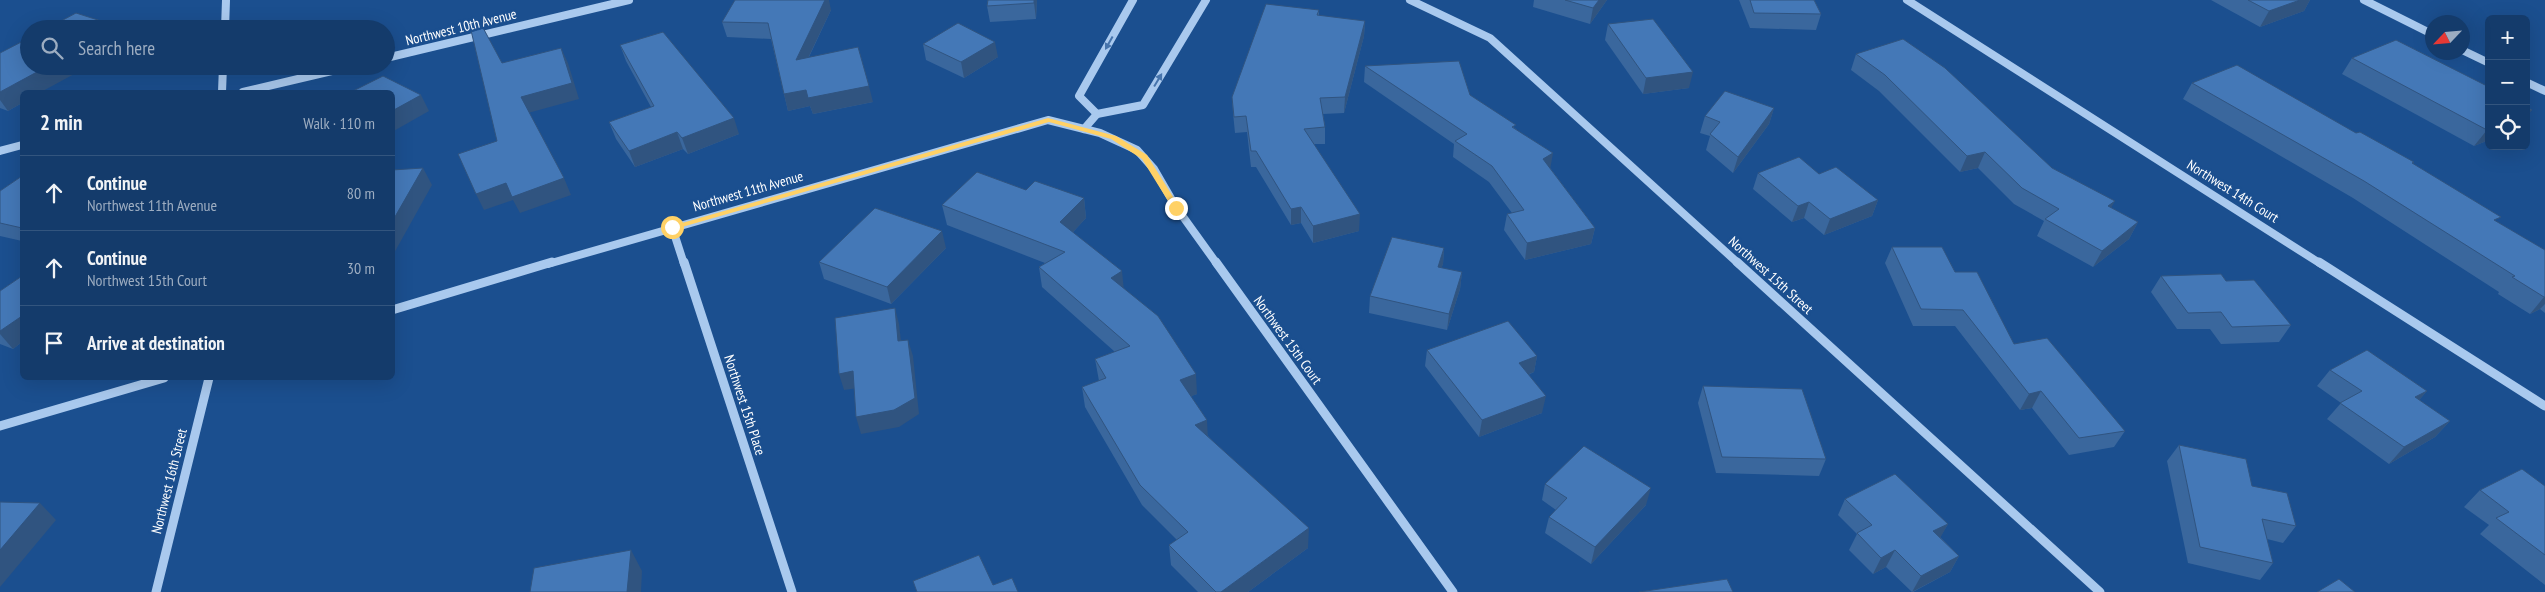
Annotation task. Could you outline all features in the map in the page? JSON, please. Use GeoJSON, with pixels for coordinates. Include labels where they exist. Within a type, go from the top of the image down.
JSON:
{"type":"FeatureCollection","features":[{"type":"Feature","properties":{"kind":"street"},"geometry":{"type":"LineString","coordinates":[[225,20],[226,0]]}},
{"type":"Feature","properties":{"kind":"street","name":"Northwest 10th Avenue"},"geometry":{"type":"LineString","coordinates":[[395,56],[629,0]]}},
{"type":"Feature","properties":{"kind":"street"},"geometry":{"type":"LineString","coordinates":[[1097,114],[1079,96],[1133,0]]}},
{"type":"Feature","properties":{"kind":"street"},"geometry":{"type":"LineString","coordinates":[[1084,129],[1097,114],[1143,105],[1206,0]]}},
{"type":"Feature","properties":{"kind":"street","name":"Northwest 15th Street"},"geometry":{"type":"LineString","coordinates":[[1410,0],[1490,38],[2100,592]]}},
{"type":"Feature","properties":{"kind":"street","name":"Northwest 14th Court"},"geometry":{"type":"LineString","coordinates":[[1907,0],[2545,406]]}},
{"type":"Feature","properties":{"kind":"street"},"geometry":{"type":"LineString","coordinates":[[2364,0],[2425,30]]}},
{"type":"Feature","properties":{"kind":"street"},"geometry":{"type":"LineString","coordinates":[[2470,54],[2485,61]]}},
{"type":"Feature","properties":{"kind":"street"},"geometry":{"type":"LineString","coordinates":[[222,90],[223,75]]}},
{"type":"Feature","properties":{"kind":"street"},"geometry":{"type":"LineString","coordinates":[[252,90],[315,75]]}},
{"type":"Feature","properties":{"kind":"street"},"geometry":{"type":"LineString","coordinates":[[2530,84],[2545,91]]}},
{"type":"Feature","properties":{"kind":"street","name":"Northwest 11th Avenue"},"geometry":{"type":"LineString","coordinates":[[395,309],[672,227],[1048,120],[1084,129]]}},
{"type":"Feature","properties":{"kind":"street","name":"Northwest 15th Court"},"geometry":{"type":"LineString","coordinates":[[1084,129],[1114,138],[1145,157],[1176,208],[1452,592]]}},
{"type":"Feature","properties":{"kind":"street"},"geometry":{"type":"LineString","coordinates":[[0,151],[20,146]]}},
{"type":"Feature","properties":{"kind":"street","name":"Northwest 15th Place"},"geometry":{"type":"LineString","coordinates":[[672,227],[792,592]]}},
{"type":"Feature","properties":{"kind":"street"},"geometry":{"type":"LineString","coordinates":[[0,426],[157,380]]}},
{"type":"Feature","properties":{"kind":"street","name":"Northwest 16th Street"},"geometry":{"type":"LineString","coordinates":[[156,592],[209,380]]}},
{"type":"Feature","properties":{"kind":"building"},"geometry":{"type":"Polygon","coordinates":[[[735,0],[825,0],[796,60],[858,47],[869,86],[808,98],[806,90],[784,94],[768,23],[722,22],[735,0]]]}},
{"type":"Feature","properties":{"kind":"building"},"geometry":{"type":"Polygon","coordinates":[[[988,0],[1034,0],[1034,3],[987,6],[988,0]]]}},
{"type":"Feature","properties":{"kind":"building"},"geometry":{"type":"Polygon","coordinates":[[[1565,0],[1599,0],[1593,8],[1565,0]]]}},
{"type":"Feature","properties":{"kind":"building"},"geometry":{"type":"Polygon","coordinates":[[[1750,0],[1814,0],[1821,14],[1754,13],[1750,0]]]}},
{"type":"Feature","properties":{"kind":"building"},"geometry":{"type":"Polygon","coordinates":[[[2248,0],[2300,0],[2269,11],[2248,0]]]}},
{"type":"Feature","properties":{"kind":"building"},"geometry":{"type":"Polygon","coordinates":[[[1266,4],[1319,10],[1317,15],[1365,21],[1345,97],[1320,98],[1325,127],[1304,129],[1360,214],[1313,226],[1301,207],[1291,209],[1256,151],[1251,151],[1246,116],[1234,117],[1232,97],[1266,4]]]}},
{"type":"Feature","properties":{"kind":"building"},"geometry":{"type":"Polygon","coordinates":[[[76,13],[98,20],[63,20],[76,13]]]}},
{"type":"Feature","properties":{"kind":"building"},"geometry":{"type":"Polygon","coordinates":[[[1653,19],[1693,72],[1646,78],[1608,24],[1653,19]]]}},
{"type":"Feature","properties":{"kind":"building"},"geometry":{"type":"Polygon","coordinates":[[[958,23],[995,42],[961,62],[923,44],[958,23]]]}},
{"type":"Feature","properties":{"kind":"building"},"geometry":{"type":"Polygon","coordinates":[[[481,24],[502,63],[561,48],[572,83],[521,97],[564,178],[512,197],[506,183],[476,194],[458,154],[497,141],[470,26],[481,24]]]}},
{"type":"Feature","properties":{"kind":"building"},"geometry":{"type":"Polygon","coordinates":[[[663,32],[734,118],[682,138],[677,132],[629,151],[609,122],[654,106],[620,45],[663,32]]]}},
{"type":"Feature","properties":{"kind":"building"},"geometry":{"type":"Polygon","coordinates":[[[1903,39],[1945,68],[2052,168],[2115,201],[2108,206],[2138,222],[2102,251],[2045,219],[2059,209],[2022,188],[1985,152],[1967,156],[1885,75],[1856,54],[1903,39]]]}},
{"type":"Feature","properties":{"kind":"building"},"geometry":{"type":"Polygon","coordinates":[[[2396,40],[2425,55],[2425,60],[2436,60],[2485,85],[2485,129],[2352,58],[2396,40]]]}},
{"type":"Feature","properties":{"kind":"building"},"geometry":{"type":"Polygon","coordinates":[[[20,43],[20,75],[31,75],[0,92],[0,53],[20,43]]]}},
{"type":"Feature","properties":{"kind":"building"},"geometry":{"type":"Polygon","coordinates":[[[1459,61],[1470,95],[1516,125],[1512,127],[1553,153],[1543,159],[1595,228],[1527,243],[1507,214],[1524,210],[1492,166],[1455,141],[1467,134],[1365,66],[1459,61]]]}},
{"type":"Feature","properties":{"kind":"building"},"geometry":{"type":"Polygon","coordinates":[[[2237,65],[2356,133],[2360,132],[2414,162],[2412,163],[2501,217],[2494,220],[2545,250],[2545,297],[2364,181],[2192,83],[2237,65]]]}},
{"type":"Feature","properties":{"kind":"building"},"geometry":{"type":"Polygon","coordinates":[[[383,76],[421,95],[395,109],[395,90],[355,90],[383,76]]]}},
{"type":"Feature","properties":{"kind":"building"},"geometry":{"type":"Polygon","coordinates":[[[1725,91],[1774,108],[1738,157],[1710,134],[1720,122],[1705,116],[1725,91]]]}},
{"type":"Feature","properties":{"kind":"building"},"geometry":{"type":"Polygon","coordinates":[[[1799,157],[1819,174],[1836,167],[1878,200],[1830,219],[1809,202],[1798,206],[1758,173],[1799,157]]]}},
{"type":"Feature","properties":{"kind":"building"},"geometry":{"type":"Polygon","coordinates":[[[423,168],[395,217],[395,170],[423,168]]]}},
{"type":"Feature","properties":{"kind":"building"},"geometry":{"type":"Polygon","coordinates":[[[977,172],[1026,190],[1035,181],[1084,198],[1060,222],[1122,271],[1111,278],[1158,316],[1196,374],[1180,380],[1207,420],[1195,425],[1309,528],[1221,592],[1216,592],[1169,545],[1188,532],[1140,485],[1082,387],[1106,378],[1095,359],[1130,346],[1039,267],[1065,252],[942,205],[977,172]]]}},
{"type":"Feature","properties":{"kind":"building"},"geometry":{"type":"Polygon","coordinates":[[[20,177],[20,228],[0,223],[0,191],[20,177]]]}},
{"type":"Feature","properties":{"kind":"building"},"geometry":{"type":"Polygon","coordinates":[[[875,208],[942,231],[887,287],[819,262],[875,208]]]}},
{"type":"Feature","properties":{"kind":"building"},"geometry":{"type":"Polygon","coordinates":[[[1392,237],[1444,248],[1438,267],[1462,272],[1449,314],[1370,296],[1392,237]]]}},
{"type":"Feature","properties":{"kind":"building"},"geometry":{"type":"Polygon","coordinates":[[[1892,247],[1942,247],[1955,272],[1977,272],[2014,344],[2047,338],[2125,431],[2079,438],[2041,391],[2029,394],[1963,310],[1921,309],[1892,247]]]}},
{"type":"Feature","properties":{"kind":"building"},"geometry":{"type":"Polygon","coordinates":[[[2221,274],[2226,281],[2254,280],[2291,325],[2232,327],[2221,312],[2188,313],[2161,276],[2221,274]]]}},
{"type":"Feature","properties":{"kind":"building"},"geometry":{"type":"Polygon","coordinates":[[[20,277],[20,317],[0,331],[0,291],[20,277]]]}},
{"type":"Feature","properties":{"kind":"building"},"geometry":{"type":"Polygon","coordinates":[[[895,308],[898,341],[908,340],[915,398],[894,410],[856,417],[853,371],[839,374],[835,318],[895,308]]]}},
{"type":"Feature","properties":{"kind":"building"},"geometry":{"type":"Polygon","coordinates":[[[1508,321],[1537,356],[1519,363],[1546,396],[1482,420],[1427,350],[1508,321]]]}},
{"type":"Feature","properties":{"kind":"building"},"geometry":{"type":"Polygon","coordinates":[[[2367,350],[2427,391],[2415,397],[2450,421],[2404,447],[2340,403],[2362,391],[2330,370],[2367,350]]]}},
{"type":"Feature","properties":{"kind":"building"},"geometry":{"type":"Polygon","coordinates":[[[1703,386],[1802,389],[1826,459],[1722,457],[1703,386]]]}},
{"type":"Feature","properties":{"kind":"building"},"geometry":{"type":"Polygon","coordinates":[[[2179,445],[2246,459],[2252,486],[2287,493],[2296,526],[2262,519],[2273,563],[2200,547],[2179,445]]]}},
{"type":"Feature","properties":{"kind":"building"},"geometry":{"type":"Polygon","coordinates":[[[1584,446],[1651,488],[1595,547],[1549,517],[1567,498],[1545,484],[1584,446]]]}},
{"type":"Feature","properties":{"kind":"building"},"geometry":{"type":"Polygon","coordinates":[[[2522,469],[2545,486],[2545,555],[2496,518],[2509,512],[2480,490],[2522,469]]]}},
{"type":"Feature","properties":{"kind":"building"},"geometry":{"type":"Polygon","coordinates":[[[1895,474],[1948,524],[1933,531],[1959,556],[1921,576],[1895,550],[1881,558],[1857,533],[1872,525],[1845,499],[1895,474]]]}},
{"type":"Feature","properties":{"kind":"building"},"geometry":{"type":"Polygon","coordinates":[[[0,502],[40,503],[0,550],[0,502]]]}},
{"type":"Feature","properties":{"kind":"building"},"geometry":{"type":"Polygon","coordinates":[[[631,550],[627,592],[530,592],[534,568],[631,550]]]}},
{"type":"Feature","properties":{"kind":"building"},"geometry":{"type":"Polygon","coordinates":[[[979,555],[993,585],[1012,578],[1018,592],[917,592],[913,581],[979,555]]]}},
{"type":"Feature","properties":{"kind":"building"},"geometry":{"type":"Polygon","coordinates":[[[1727,579],[1733,592],[1639,592],[1727,579]]]}},
{"type":"Feature","properties":{"kind":"building"},"geometry":{"type":"Polygon","coordinates":[[[2339,579],[2355,592],[2317,592],[2339,579]]]}},
{"type":"Feature","properties":{"kind":"route"},"geometry":{"type":"LineString","coordinates":[[672,227],[1048,120],[1114,138],[1145,157],[1176,208]]}}]}
